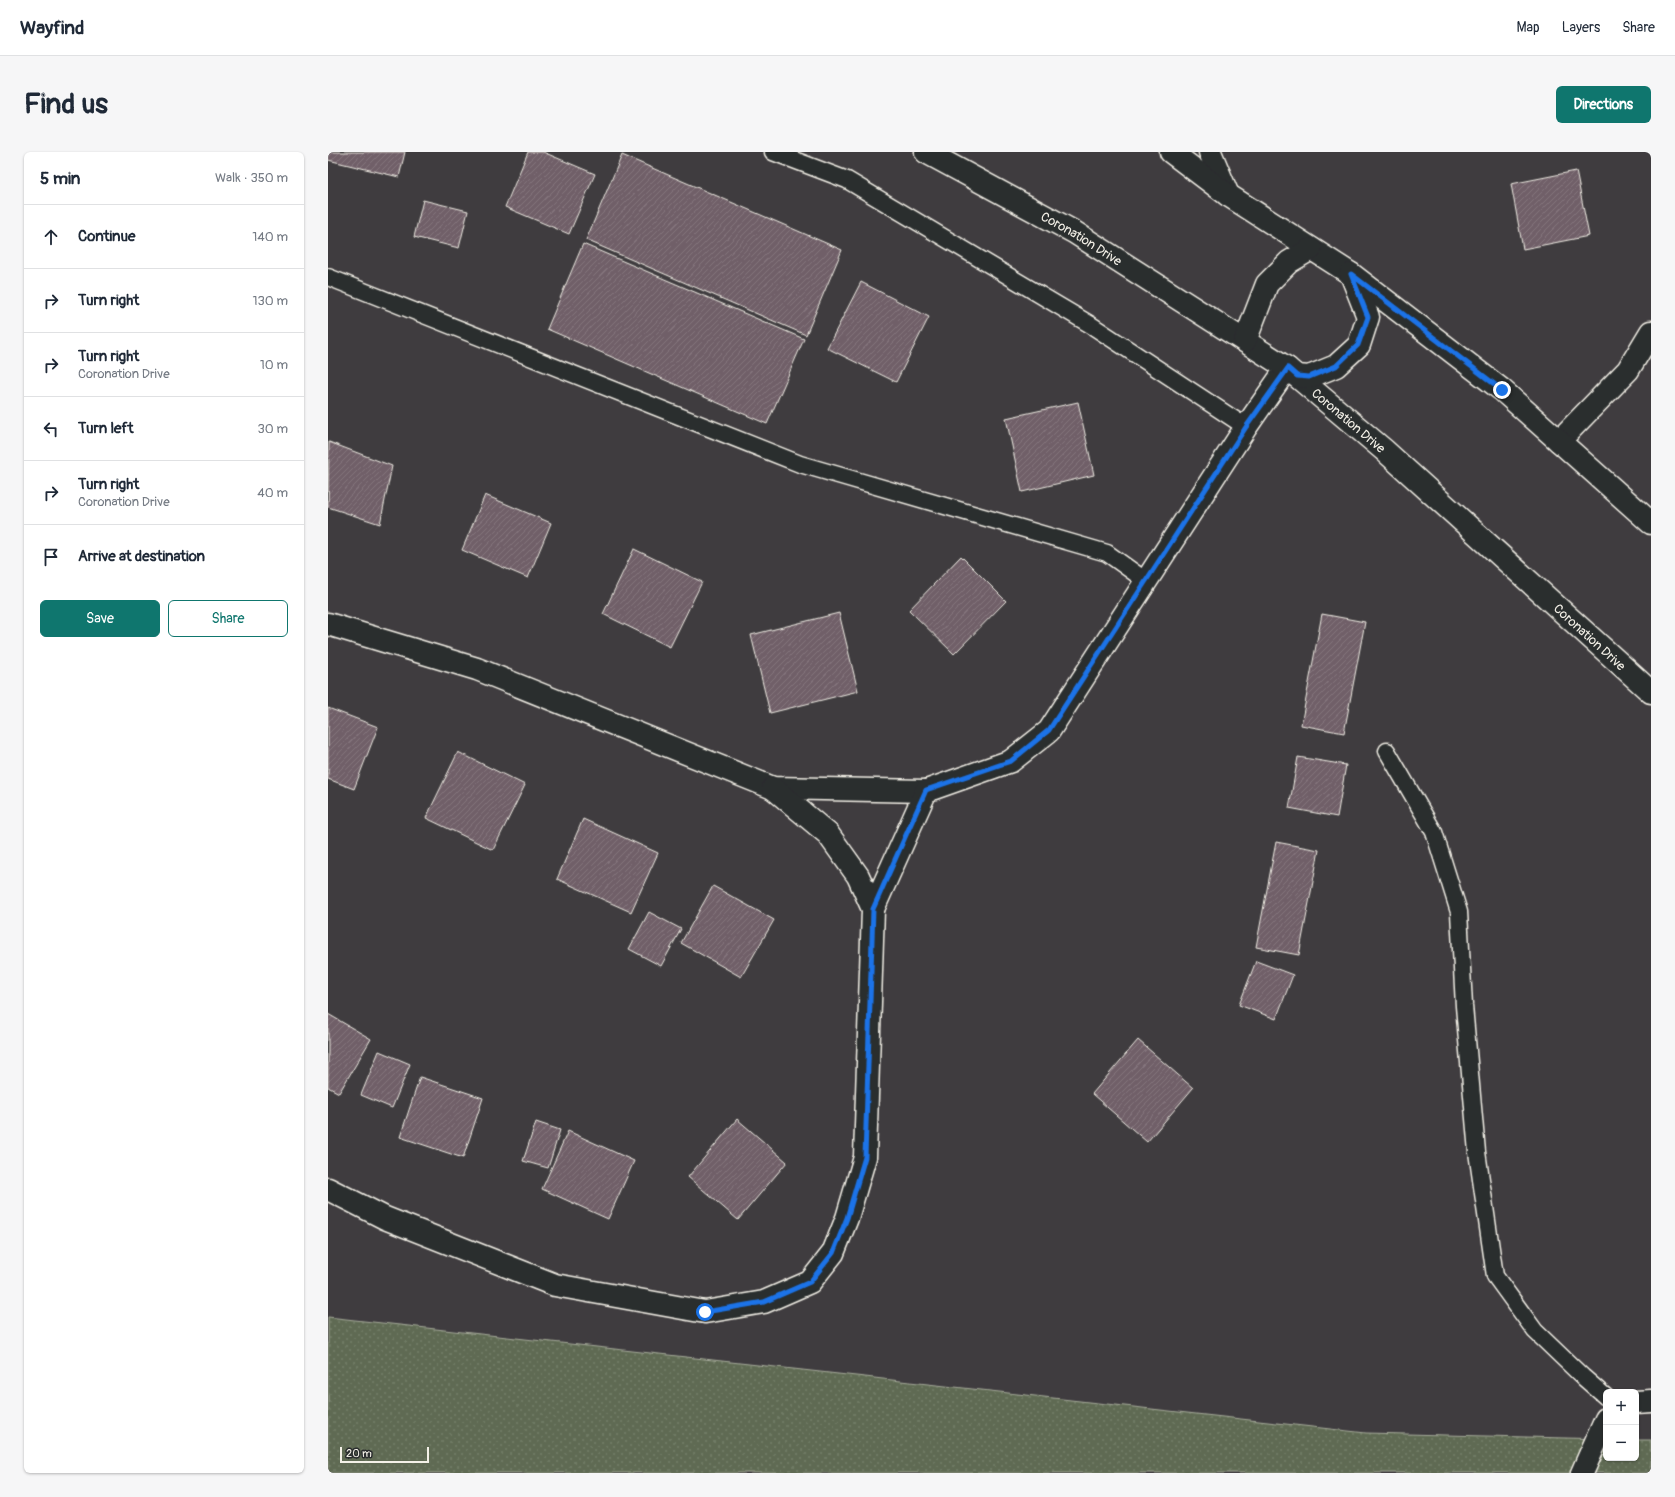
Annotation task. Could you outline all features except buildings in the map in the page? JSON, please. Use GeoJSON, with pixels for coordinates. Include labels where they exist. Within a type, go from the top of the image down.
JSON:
{"type":"FeatureCollection","features":[{"type":"Feature","properties":{"kind":"street","name":"Coronation Drive"},"geometry":{"type":"LineString","coordinates":[[926,152],[1074,232],[1292,372],[1384,450],[1651,692]]}},
{"type":"Feature","properties":{"kind":"street"},"geometry":{"type":"LineString","coordinates":[[1171,152],[1228,195],[1351,274],[1502,390],[1651,523]]}},
{"type":"Feature","properties":{"kind":"street"},"geometry":{"type":"LineString","coordinates":[[1210,152],[1228,195]]}},
{"type":"Feature","properties":{"kind":"street"},"geometry":{"type":"LineString","coordinates":[[1245,341],[1267,284],[1288,262],[1311,249]]}},
{"type":"Feature","properties":{"kind":"street"},"geometry":{"type":"LineString","coordinates":[[773,788],[926,790],[1011,761],[1049,730],[1246,427],[1292,372],[1309,377],[1336,366],[1358,345],[1368,317],[1351,274]]}},
{"type":"Feature","properties":{"kind":"street"},"geometry":{"type":"LineString","coordinates":[[1559,441],[1628,370],[1651,332]]}},
{"type":"Feature","properties":{"kind":"street"},"geometry":{"type":"LineString","coordinates":[[328,624],[477,669],[773,788],[828,834],[858,876],[873,909]]}},
{"type":"Feature","properties":{"kind":"street"},"geometry":{"type":"LineString","coordinates":[[328,1189],[385,1218],[555,1285],[705,1312],[764,1302],[810,1282],[833,1253],[847,1218],[865,1157],[873,909],[926,790]]}},
{"type":"Feature","properties":{"kind":"street"},"geometry":{"type":"LineString","coordinates":[[1639,1402],[1651,1402]]}},
{"type":"Feature","properties":{"kind":"street"},"geometry":{"type":"LineString","coordinates":[[1582,1473],[1603,1425]]}},
{"type":"Feature","properties":{"kind":"lane"},"geometry":{"type":"LineString","coordinates":[[773,152],[847,180],[1091,325],[1246,427]]}},
{"type":"Feature","properties":{"kind":"lane"},"geometry":{"type":"LineString","coordinates":[[328,277],[800,464],[1108,553],[1146,581]]}},
{"type":"Feature","properties":{"kind":"lane"},"geometry":{"type":"LineString","coordinates":[[1388,751],[1434,832],[1459,912],[1464,1006],[1477,1152],[1496,1276],[1535,1331],[1582,1377],[1603,1394]]}},
{"type":"Feature","properties":{"kind":"green space"},"geometry":{"type":"Polygon","coordinates":[[[328,1317],[1366,1433],[1603,1439],[1603,1461],[1639,1461],[1639,1440],[1651,1440],[1651,1473],[328,1473],[328,1317]]]}},
{"type":"Feature","properties":{"kind":"route"},"geometry":{"type":"LineString","coordinates":[[705,1312],[764,1302],[810,1282],[833,1253],[847,1218],[865,1157],[873,909],[926,790],[1011,761],[1049,730],[1246,427],[1288,368],[1297,376],[1309,377],[1336,366],[1358,345],[1368,317],[1351,274],[1502,390]]}}]}
